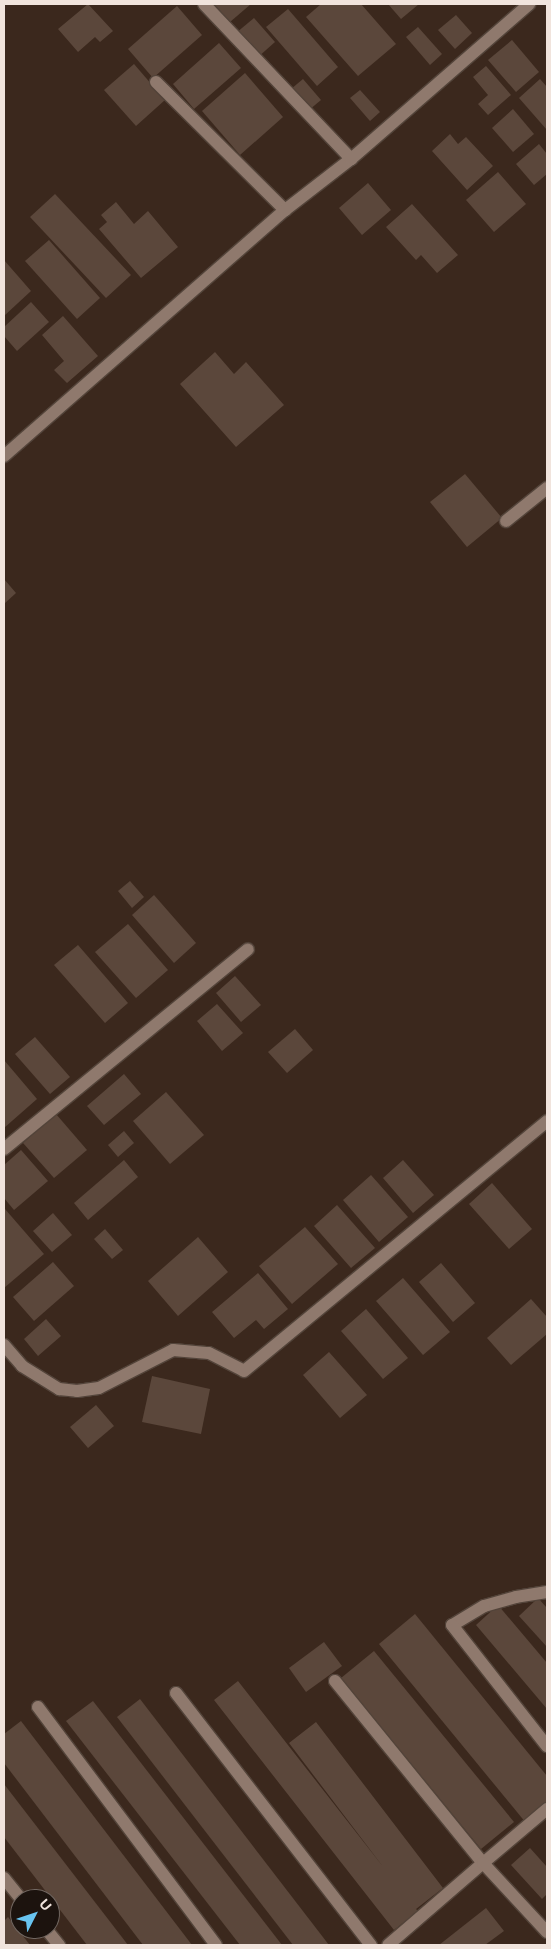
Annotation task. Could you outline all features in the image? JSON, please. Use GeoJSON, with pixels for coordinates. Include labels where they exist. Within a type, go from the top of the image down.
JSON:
{"type":"FeatureCollection","features":[{"type":"Feature","properties":{"kind":"street"},"geometry":{"type":"LineString","coordinates":[[204,4],[351,159]]}},
{"type":"Feature","properties":{"kind":"street"},"geometry":{"type":"LineString","coordinates":[[4,456],[286,210],[351,159],[529,4]]}},
{"type":"Feature","properties":{"kind":"street"},"geometry":{"type":"LineString","coordinates":[[156,82],[286,210]]}},
{"type":"Feature","properties":{"kind":"street"},"geometry":{"type":"LineString","coordinates":[[506,522],[547,488]]}},
{"type":"Feature","properties":{"kind":"street"},"geometry":{"type":"LineString","coordinates":[[4,1148],[248,949]]}},
{"type":"Feature","properties":{"kind":"street"},"geometry":{"type":"LineString","coordinates":[[4,1345],[22,1366],[59,1389],[78,1391],[99,1388],[173,1350],[209,1353],[244,1371],[547,1121]]}},
{"type":"Feature","properties":{"kind":"street"},"geometry":{"type":"LineString","coordinates":[[547,1592],[516,1597],[484,1606],[452,1625],[547,1746]]}},
{"type":"Feature","properties":{"kind":"street"},"geometry":{"type":"LineString","coordinates":[[334,1681],[483,1863],[547,1932]]}},
{"type":"Feature","properties":{"kind":"street"},"geometry":{"type":"LineString","coordinates":[[176,1693],[371,1945]]}},
{"type":"Feature","properties":{"kind":"street"},"geometry":{"type":"LineString","coordinates":[[38,1707],[216,1945]]}},
{"type":"Feature","properties":{"kind":"street"},"geometry":{"type":"LineString","coordinates":[[388,1945],[547,1809]]}},
{"type":"Feature","properties":{"kind":"street"},"geometry":{"type":"LineString","coordinates":[[4,1878],[13,1889]]}},
{"type":"Feature","properties":{"kind":"building"},"geometry":{"type":"Polygon","coordinates":[[[88,4],[113,31],[100,42],[95,37],[78,52],[58,29],[88,4]]]}},
{"type":"Feature","properties":{"kind":"building"},"geometry":{"type":"Polygon","coordinates":[[[214,4],[251,4],[230,22],[214,4]]]}},
{"type":"Feature","properties":{"kind":"building"},"geometry":{"type":"Polygon","coordinates":[[[321,4],[361,4],[396,44],[358,76],[306,17],[321,4]]]}},
{"type":"Feature","properties":{"kind":"building"},"geometry":{"type":"Polygon","coordinates":[[[388,4],[419,4],[401,19],[388,4]]]}},
{"type":"Feature","properties":{"kind":"building"},"geometry":{"type":"Polygon","coordinates":[[[177,6],[202,35],[153,78],[128,49],[177,6]]]}},
{"type":"Feature","properties":{"kind":"building"},"geometry":{"type":"Polygon","coordinates":[[[288,9],[338,67],[317,86],[266,27],[288,9]]]}},
{"type":"Feature","properties":{"kind":"building"},"geometry":{"type":"Polygon","coordinates":[[[456,15],[472,33],[455,49],[438,30],[456,15]]]}},
{"type":"Feature","properties":{"kind":"building"},"geometry":{"type":"Polygon","coordinates":[[[254,18],[275,42],[257,58],[236,33],[254,18]]]}},
{"type":"Feature","properties":{"kind":"building"},"geometry":{"type":"Polygon","coordinates":[[[418,27],[442,54],[430,65],[406,37],[418,27]]]}},
{"type":"Feature","properties":{"kind":"building"},"geometry":{"type":"Polygon","coordinates":[[[512,40],[539,72],[516,92],[488,60],[512,40]]]}},
{"type":"Feature","properties":{"kind":"building"},"geometry":{"type":"Polygon","coordinates":[[[219,43],[241,68],[194,109],[173,84],[219,43]]]}},
{"type":"Feature","properties":{"kind":"building"},"geometry":{"type":"Polygon","coordinates":[[[134,64],[165,100],[136,126],[104,90],[134,64]]]}},
{"type":"Feature","properties":{"kind":"building"},"geometry":{"type":"Polygon","coordinates":[[[486,66],[511,95],[488,115],[478,104],[488,95],[473,77],[486,66]]]}},
{"type":"Feature","properties":{"kind":"building"},"geometry":{"type":"Polygon","coordinates":[[[245,73],[283,117],[240,155],[202,111],[245,73]]]}},
{"type":"Feature","properties":{"kind":"building"},"geometry":{"type":"Polygon","coordinates":[[[303,79],[321,100],[309,110],[291,89],[303,79]]]}},
{"type":"Feature","properties":{"kind":"building"},"geometry":{"type":"Polygon","coordinates":[[[540,79],[547,87],[547,130],[519,98],[540,79]]]}},
{"type":"Feature","properties":{"kind":"building"},"geometry":{"type":"Polygon","coordinates":[[[360,90],[380,112],[370,121],[350,98],[360,90]]]}},
{"type":"Feature","properties":{"kind":"building"},"geometry":{"type":"Polygon","coordinates":[[[513,109],[534,134],[513,152],[492,128],[513,109]]]}},
{"type":"Feature","properties":{"kind":"building"},"geometry":{"type":"Polygon","coordinates":[[[450,134],[458,144],[466,137],[493,166],[467,190],[432,151],[450,134]]]}},
{"type":"Feature","properties":{"kind":"building"},"geometry":{"type":"Polygon","coordinates":[[[539,144],[547,154],[547,174],[534,185],[516,164],[539,144]]]}},
{"type":"Feature","properties":{"kind":"building"},"geometry":{"type":"Polygon","coordinates":[[[498,172],[526,204],[494,232],[466,200],[498,172]]]}},
{"type":"Feature","properties":{"kind":"building"},"geometry":{"type":"Polygon","coordinates":[[[368,183],[391,210],[362,235],[339,208],[368,183]]]}},
{"type":"Feature","properties":{"kind":"building"},"geometry":{"type":"Polygon","coordinates":[[[55,194],[131,275],[106,298],[30,217],[55,194]]]}},
{"type":"Feature","properties":{"kind":"building"},"geometry":{"type":"Polygon","coordinates":[[[116,202],[134,224],[148,211],[178,247],[141,278],[99,229],[107,222],[101,215],[116,202]]]}},
{"type":"Feature","properties":{"kind":"building"},"geometry":{"type":"Polygon","coordinates":[[[412,204],[458,255],[437,273],[421,255],[416,260],[386,227],[412,204]]]}},
{"type":"Feature","properties":{"kind":"building"},"geometry":{"type":"Polygon","coordinates":[[[49,240],[100,298],[77,319],[25,261],[49,240]]]}},
{"type":"Feature","properties":{"kind":"building"},"geometry":{"type":"Polygon","coordinates":[[[4,260],[31,291],[4,316],[4,260]]]}},
{"type":"Feature","properties":{"kind":"building"},"geometry":{"type":"Polygon","coordinates":[[[31,302],[49,322],[17,351],[4,336],[4,327],[31,302]]]}},
{"type":"Feature","properties":{"kind":"building"},"geometry":{"type":"Polygon","coordinates":[[[63,316],[98,356],[67,383],[54,370],[64,361],[42,335],[63,316]]]}},
{"type":"Feature","properties":{"kind":"building"},"geometry":{"type":"Polygon","coordinates":[[[215,352],[234,374],[246,362],[284,405],[236,447],[180,384],[215,352]]]}},
{"type":"Feature","properties":{"kind":"building"},"geometry":{"type":"Polygon","coordinates":[[[465,474],[502,518],[467,547],[430,502],[465,474]]]}},
{"type":"Feature","properties":{"kind":"building"},"geometry":{"type":"Polygon","coordinates":[[[4,579],[16,593],[4,604],[4,579]]]}},
{"type":"Feature","properties":{"kind":"building"},"geometry":{"type":"Polygon","coordinates":[[[130,881],[144,897],[132,908],[118,891],[130,881]]]}},
{"type":"Feature","properties":{"kind":"building"},"geometry":{"type":"Polygon","coordinates":[[[154,895],[196,943],[174,963],[132,915],[154,895]]]}},
{"type":"Feature","properties":{"kind":"building"},"geometry":{"type":"Polygon","coordinates":[[[128,924],[168,970],[136,998],[95,952],[128,924]]]}},
{"type":"Feature","properties":{"kind":"building"},"geometry":{"type":"Polygon","coordinates":[[[78,945],[128,1003],[105,1023],[54,965],[78,945]]]}},
{"type":"Feature","properties":{"kind":"building"},"geometry":{"type":"Polygon","coordinates":[[[235,976],[261,1005],[241,1022],[216,993],[235,976]]]}},
{"type":"Feature","properties":{"kind":"building"},"geometry":{"type":"Polygon","coordinates":[[[217,1004],[243,1033],[222,1051],[197,1021],[217,1004]]]}},
{"type":"Feature","properties":{"kind":"building"},"geometry":{"type":"Polygon","coordinates":[[[295,1029],[313,1050],[287,1073],[268,1052],[295,1029]]]}},
{"type":"Feature","properties":{"kind":"building"},"geometry":{"type":"Polygon","coordinates":[[[35,1037],[70,1077],[50,1094],[15,1054],[35,1037]]]}},
{"type":"Feature","properties":{"kind":"building"},"geometry":{"type":"Polygon","coordinates":[[[4,1060],[37,1099],[4,1128],[4,1060]]]}},
{"type":"Feature","properties":{"kind":"building"},"geometry":{"type":"Polygon","coordinates":[[[124,1074],[141,1094],[104,1125],[87,1106],[124,1074]]]}},
{"type":"Feature","properties":{"kind":"building"},"geometry":{"type":"Polygon","coordinates":[[[166,1092],[204,1135],[170,1164],[133,1121],[166,1092]]]}},
{"type":"Feature","properties":{"kind":"building"},"geometry":{"type":"Polygon","coordinates":[[[56,1114],[87,1150],[54,1178],[23,1143],[56,1114]]]}},
{"type":"Feature","properties":{"kind":"building"},"geometry":{"type":"Polygon","coordinates":[[[124,1131],[134,1143],[118,1157],[108,1145],[124,1131]]]}},
{"type":"Feature","properties":{"kind":"building"},"geometry":{"type":"Polygon","coordinates":[[[21,1150],[48,1181],[14,1210],[4,1198],[4,1165],[21,1150]]]}},
{"type":"Feature","properties":{"kind":"building"},"geometry":{"type":"Polygon","coordinates":[[[124,1160],[138,1177],[88,1220],[74,1203],[124,1160]]]}},
{"type":"Feature","properties":{"kind":"building"},"geometry":{"type":"Polygon","coordinates":[[[403,1160],[434,1195],[413,1213],[383,1178],[403,1160]]]}},
{"type":"Feature","properties":{"kind":"building"},"geometry":{"type":"Polygon","coordinates":[[[371,1175],[408,1217],[379,1242],[343,1200],[371,1175]]]}},
{"type":"Feature","properties":{"kind":"building"},"geometry":{"type":"Polygon","coordinates":[[[492,1183],[532,1229],[509,1249],[469,1204],[492,1183]]]}},
{"type":"Feature","properties":{"kind":"building"},"geometry":{"type":"Polygon","coordinates":[[[337,1205],[375,1248],[351,1268],[314,1226],[337,1205]]]}},
{"type":"Feature","properties":{"kind":"building"},"geometry":{"type":"Polygon","coordinates":[[[4,1210],[44,1254],[4,1288],[4,1210]]]}},
{"type":"Feature","properties":{"kind":"building"},"geometry":{"type":"Polygon","coordinates":[[[53,1213],[72,1235],[52,1252],[33,1231],[53,1213]]]}},
{"type":"Feature","properties":{"kind":"building"},"geometry":{"type":"Polygon","coordinates":[[[305,1227],[338,1264],[292,1304],[259,1266],[305,1227]]]}},
{"type":"Feature","properties":{"kind":"building"},"geometry":{"type":"Polygon","coordinates":[[[105,1229],[123,1250],[112,1259],[94,1239],[105,1229]]]}},
{"type":"Feature","properties":{"kind":"building"},"geometry":{"type":"Polygon","coordinates":[[[198,1237],[228,1272],[178,1316],[148,1281],[198,1237]]]}},
{"type":"Feature","properties":{"kind":"building"},"geometry":{"type":"Polygon","coordinates":[[[53,1262],[74,1286],[34,1321],[13,1297],[53,1262]]]}},
{"type":"Feature","properties":{"kind":"building"},"geometry":{"type":"Polygon","coordinates":[[[441,1263],[475,1303],[453,1322],[419,1282],[441,1263]]]}},
{"type":"Feature","properties":{"kind":"building"},"geometry":{"type":"Polygon","coordinates":[[[258,1273],[288,1309],[264,1329],[256,1320],[234,1338],[212,1312],[258,1273]]]}},
{"type":"Feature","properties":{"kind":"building"},"geometry":{"type":"Polygon","coordinates":[[[403,1278],[450,1332],[423,1355],[376,1301],[403,1278]]]}},
{"type":"Feature","properties":{"kind":"building"},"geometry":{"type":"Polygon","coordinates":[[[531,1299],[547,1317],[547,1334],[511,1365],[487,1338],[531,1299]]]}},
{"type":"Feature","properties":{"kind":"building"},"geometry":{"type":"Polygon","coordinates":[[[366,1309],[408,1358],[383,1379],[341,1331],[366,1309]]]}},
{"type":"Feature","properties":{"kind":"building"},"geometry":{"type":"Polygon","coordinates":[[[46,1319],[61,1336],[38,1356],[24,1339],[46,1319]]]}},
{"type":"Feature","properties":{"kind":"building"},"geometry":{"type":"Polygon","coordinates":[[[329,1352],[367,1395],[340,1418],[303,1375],[329,1352]]]}},
{"type":"Feature","properties":{"kind":"building"},"geometry":{"type":"Polygon","coordinates":[[[152,1376],[210,1389],[201,1434],[142,1422],[152,1376]]]}},
{"type":"Feature","properties":{"kind":"building"},"geometry":{"type":"Polygon","coordinates":[[[96,1405],[114,1426],[88,1448],[70,1427],[96,1405]]]}},
{"type":"Feature","properties":{"kind":"building"},"geometry":{"type":"Polygon","coordinates":[[[538,1598],[547,1608],[547,1647],[519,1616],[538,1598]]]}},
{"type":"Feature","properties":{"kind":"building"},"geometry":{"type":"Polygon","coordinates":[[[498,1605],[547,1663],[547,1709],[476,1625],[498,1605]]]}},
{"type":"Feature","properties":{"kind":"building"},"geometry":{"type":"Polygon","coordinates":[[[415,1614],[547,1776],[547,1806],[526,1823],[379,1644],[415,1614]]]}},
{"type":"Feature","properties":{"kind":"building"},"geometry":{"type":"Polygon","coordinates":[[[324,1642],[342,1666],[306,1692],[289,1668],[324,1642]]]}},
{"type":"Feature","properties":{"kind":"building"},"geometry":{"type":"Polygon","coordinates":[[[374,1651],[514,1822],[481,1849],[341,1678],[374,1651]]]}},
{"type":"Feature","properties":{"kind":"building"},"geometry":{"type":"Polygon","coordinates":[[[238,1681],[384,1868],[289,1743],[316,1722],[443,1888],[416,1909],[418,1911],[394,1930],[214,1700],[238,1681]]]}},
{"type":"Feature","properties":{"kind":"building"},"geometry":{"type":"Polygon","coordinates":[[[140,1699],[329,1945],[293,1945],[117,1717],[140,1699]]]}},
{"type":"Feature","properties":{"kind":"building"},"geometry":{"type":"Polygon","coordinates":[[[93,1701],[282,1945],[240,1945],[66,1721],[93,1701]]]}},
{"type":"Feature","properties":{"kind":"building"},"geometry":{"type":"Polygon","coordinates":[[[21,1721],[192,1945],[143,1945],[4,1763],[4,1734],[21,1721]]]}},
{"type":"Feature","properties":{"kind":"building"},"geometry":{"type":"Polygon","coordinates":[[[4,1784],[128,1945],[87,1945],[60,1910],[60,1889],[44,1889],[4,1837],[4,1784]]]}},
{"type":"Feature","properties":{"kind":"building"},"geometry":{"type":"Polygon","coordinates":[[[530,1848],[547,1867],[547,1894],[542,1899],[511,1865],[530,1848]]]}},
{"type":"Feature","properties":{"kind":"building"},"geometry":{"type":"Polygon","coordinates":[[[486,1908],[504,1931],[485,1945],[439,1945],[486,1908]]]}},
{"type":"Feature","properties":{"kind":"building"},"geometry":{"type":"Polygon","coordinates":[[[8,1917],[10,1920],[10,1939],[25,1939],[30,1945],[4,1945],[4,1921],[8,1917]]]}}]}
